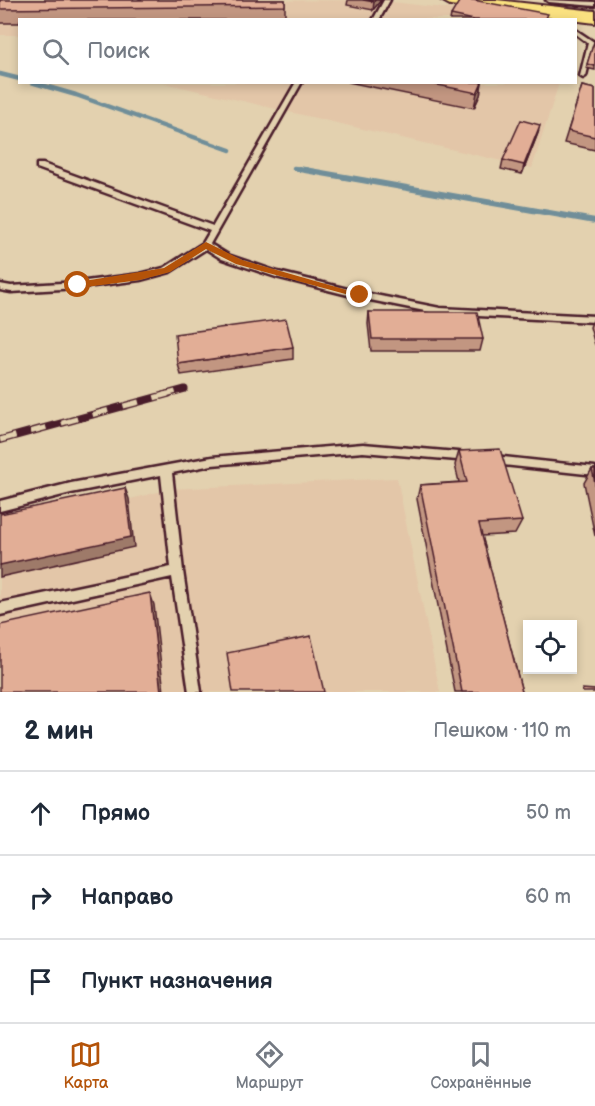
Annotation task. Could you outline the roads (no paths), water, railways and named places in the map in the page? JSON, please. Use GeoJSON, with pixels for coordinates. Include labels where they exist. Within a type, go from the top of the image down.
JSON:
{"type":"FeatureCollection","features":[{"type":"Feature","properties":{"kind":"main road"},"geometry":{"type":"LineString","coordinates":[[450,0],[595,17]]}},
{"type":"Feature","properties":{"kind":"lane"},"geometry":{"type":"LineString","coordinates":[[377,18],[387,0]]}},
{"type":"Feature","properties":{"kind":"lane"},"geometry":{"type":"LineString","coordinates":[[546,10],[595,4]]}},
{"type":"Feature","properties":{"kind":"lane"},"geometry":{"type":"LineString","coordinates":[[577,33],[591,42],[583,76]]}},
{"type":"Feature","properties":{"kind":"lane"},"geometry":{"type":"LineString","coordinates":[[0,287],[11,289],[78,285],[140,277],[167,270],[206,245],[298,84]]}},
{"type":"Feature","properties":{"kind":"lane"},"geometry":{"type":"LineString","coordinates":[[40,166],[215,230]]}},
{"type":"Feature","properties":{"kind":"lane"},"geometry":{"type":"LineString","coordinates":[[206,245],[225,257],[276,274],[360,295],[440,311],[595,319]]}},
{"type":"Feature","properties":{"kind":"lane"},"geometry":{"type":"LineString","coordinates":[[0,506],[71,488],[212,461],[363,448],[434,453],[595,471]]}},
{"type":"Feature","properties":{"kind":"lane"},"geometry":{"type":"LineString","coordinates":[[166,469],[177,571],[195,692]]}},
{"type":"Feature","properties":{"kind":"lane"},"geometry":{"type":"LineString","coordinates":[[0,609],[177,571]]}},
{"type":"Feature","properties":{"kind":"waterway"},"geometry":{"type":"LineString","coordinates":[[0,74],[18,78]]}},
{"type":"Feature","properties":{"kind":"waterway"},"geometry":{"type":"LineString","coordinates":[[38,84],[76,95],[230,150]]}},
{"type":"Feature","properties":{"kind":"waterway"},"geometry":{"type":"LineString","coordinates":[[294,168],[308,170]]}},
{"type":"Feature","properties":{"kind":"waterway"},"geometry":{"type":"LineString","coordinates":[[299,169],[595,221]]}},
{"type":"Feature","properties":{"kind":"railway"},"geometry":{"type":"LineString","coordinates":[[163,395],[185,389]]}},
{"type":"Feature","properties":{"kind":"railway"},"geometry":{"type":"LineString","coordinates":[[0,440],[168,394]]}}]}
